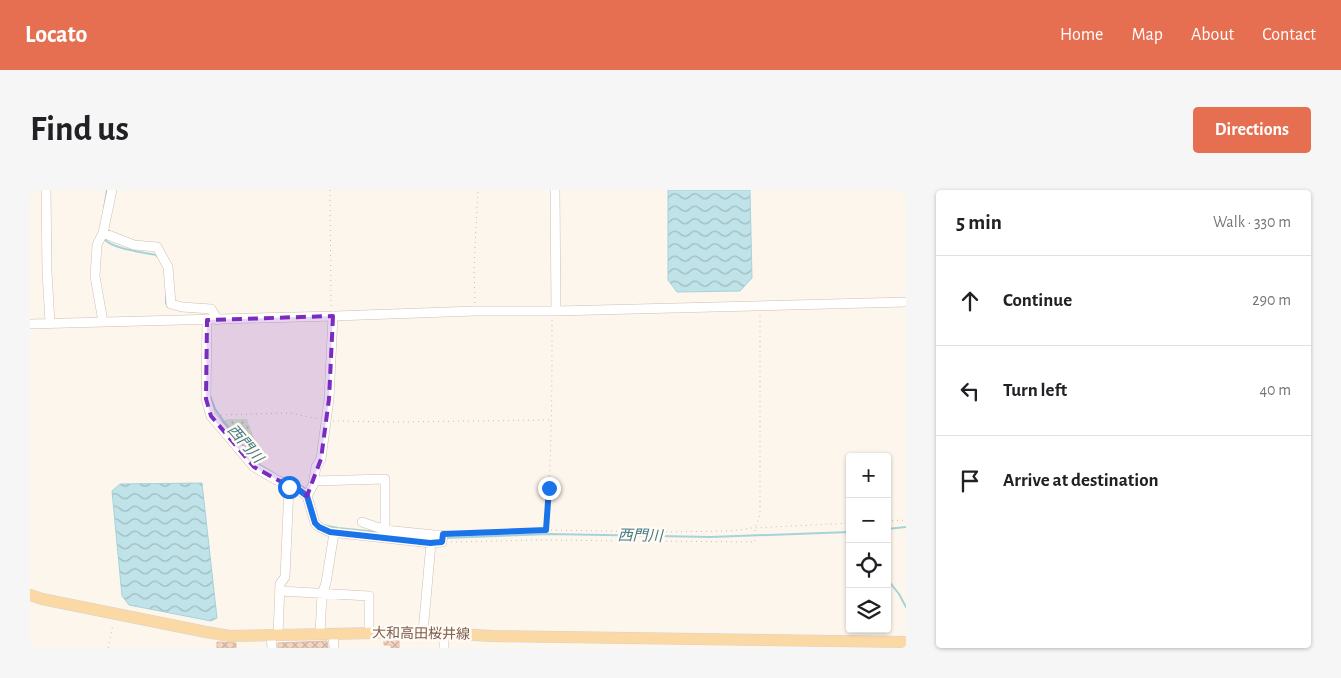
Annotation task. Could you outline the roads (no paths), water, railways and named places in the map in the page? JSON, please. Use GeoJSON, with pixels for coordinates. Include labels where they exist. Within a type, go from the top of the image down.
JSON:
{"type":"FeatureCollection","features":[{"type":"Feature","properties":{"kind":"main road","name":"大和高田桜井線"},"geometry":{"type":"LineString","coordinates":[[30,595],[42,599],[230,636],[423,632],[492,636],[770,644],[906,642]]}},
{"type":"Feature","properties":{"kind":"street"},"geometry":{"type":"LineString","coordinates":[[46,190],[50,323]]}},
{"type":"Feature","properties":{"kind":"street"},"geometry":{"type":"LineString","coordinates":[[102,322],[95,276],[97,245],[104,233],[112,190]]}},
{"type":"Feature","properties":{"kind":"street"},"geometry":{"type":"LineString","coordinates":[[554,311],[555,190]]}},
{"type":"Feature","properties":{"kind":"street"},"geometry":{"type":"LineString","coordinates":[[104,233],[134,245],[157,247],[168,267],[171,304],[182,307],[211,309],[218,320]]}},
{"type":"Feature","properties":{"kind":"street"},"geometry":{"type":"LineString","coordinates":[[30,324],[475,311],[554,311],[906,302]]}},
{"type":"Feature","properties":{"kind":"street"},"geometry":{"type":"LineString","coordinates":[[307,496],[313,485],[316,468],[321,459],[330,399],[334,316]]}},
{"type":"Feature","properties":{"kind":"street"},"geometry":{"type":"LineString","coordinates":[[207,320],[206,399],[212,417],[254,467],[307,496],[315,523],[330,532],[334,533],[385,534],[434,535],[443,538],[430,543],[385,534],[362,522]]}},
{"type":"Feature","properties":{"kind":"street"},"geometry":{"type":"LineString","coordinates":[[314,482],[385,480],[385,534]]}},
{"type":"Feature","properties":{"kind":"street"},"geometry":{"type":"LineString","coordinates":[[272,648],[280,584],[285,577],[289,487]]}},
{"type":"Feature","properties":{"kind":"street"},"geometry":{"type":"LineString","coordinates":[[320,634],[322,594],[326,583],[334,533]]}},
{"type":"Feature","properties":{"kind":"street"},"geometry":{"type":"LineString","coordinates":[[423,632],[430,543]]}},
{"type":"Feature","properties":{"kind":"street"},"geometry":{"type":"LineString","coordinates":[[280,591],[369,596],[369,633]]}},
{"type":"Feature","properties":{"kind":"street"},"geometry":{"type":"LineString","coordinates":[[444,633],[444,648]]}},
{"type":"Feature","properties":{"kind":"street"},"geometry":{"type":"LineString","coordinates":[[333,634],[334,648]]}},
{"type":"Feature","properties":{"kind":"water"},"geometry":{"type":"Polygon","coordinates":[[[668,190],[750,190],[752,278],[740,291],[677,292],[668,280],[668,190]]]}},
{"type":"Feature","properties":{"kind":"water"},"geometry":{"type":"Polygon","coordinates":[[[202,483],[217,618],[211,621],[129,605],[122,596],[112,491],[120,484],[202,483]]]}},
{"type":"Feature","properties":{"kind":"waterway","name":"西門川"},"geometry":{"type":"LineString","coordinates":[[104,209],[107,190]]}},
{"type":"Feature","properties":{"kind":"waterway","name":"西門川"},"geometry":{"type":"LineString","coordinates":[[104,239],[121,248],[158,257]]}},
{"type":"Feature","properties":{"kind":"waterway","name":"西門川"},"geometry":{"type":"LineString","coordinates":[[166,290],[166,303],[168,307]]}},
{"type":"Feature","properties":{"kind":"waterway","name":"西門川"},"geometry":{"type":"LineString","coordinates":[[210,395],[215,409],[222,419],[248,453],[260,465],[306,490]]}},
{"type":"Feature","properties":{"kind":"waterway","name":"西門川"},"geometry":{"type":"LineString","coordinates":[[323,525],[378,532]]}},
{"type":"Feature","properties":{"kind":"waterway","name":"西門川"},"geometry":{"type":"LineString","coordinates":[[891,529],[906,527]]}},
{"type":"Feature","properties":{"kind":"waterway","name":"西門川"},"geometry":{"type":"LineString","coordinates":[[445,538],[550,534],[711,537],[846,532]]}},
{"type":"Feature","properties":{"kind":"waterway"},"geometry":{"type":"LineString","coordinates":[[891,584],[906,607]]}}]}
